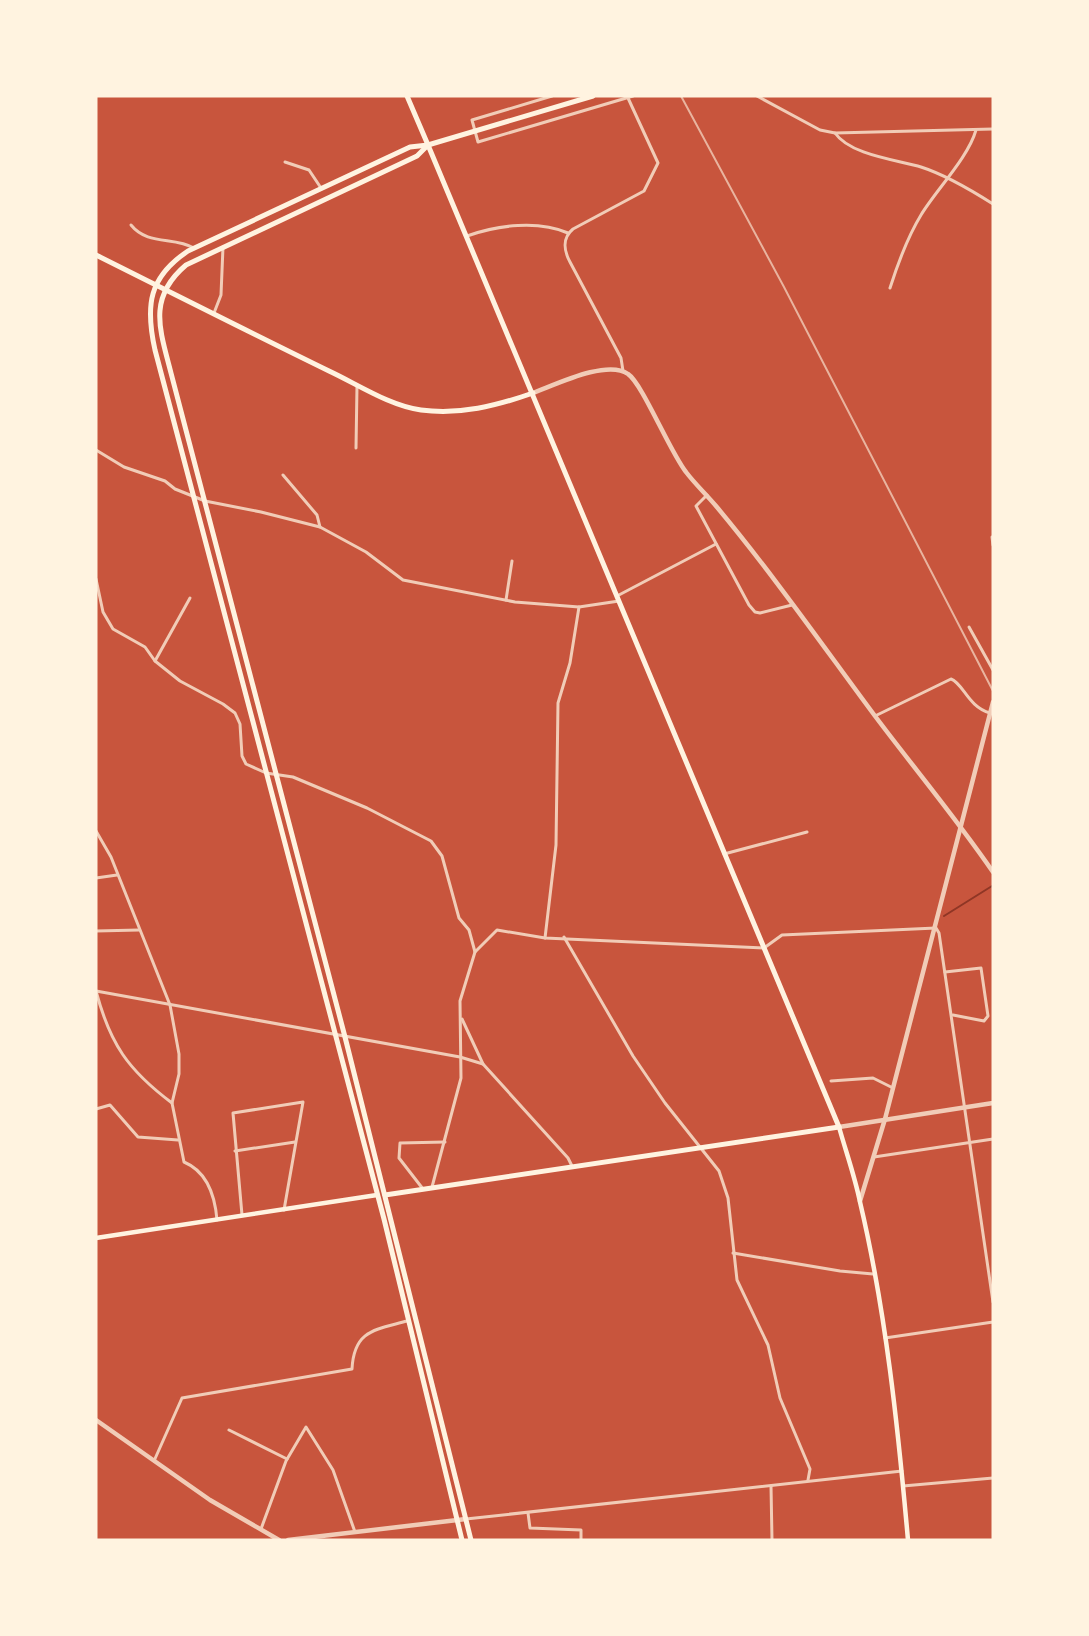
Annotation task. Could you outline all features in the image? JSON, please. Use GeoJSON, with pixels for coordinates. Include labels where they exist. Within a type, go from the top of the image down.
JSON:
{"type":"FeatureCollection","features":[{"type":"Feature","properties":{"kind":"main road"},"geometry":{"type":"LineString","coordinates":[[407,96],[839,1127],[860,1201],[884,1338],[902,1471],[908,1540]]}},
{"type":"Feature","properties":{"kind":"main road"},"geometry":{"type":"LineString","coordinates":[[462,1540],[377,1195],[151,334],[150,305],[156,285],[167,267],[194,248],[321,188],[410,147],[428,145],[593,96]]}},
{"type":"Feature","properties":{"kind":"main road"},"geometry":{"type":"LineString","coordinates":[[428,145],[417,156],[186,265],[165,289],[159,311],[160,329],[345,1037],[471,1540]]}},
{"type":"Feature","properties":{"kind":"main road"},"geometry":{"type":"LineString","coordinates":[[96,255],[357,384],[418,410],[451,412],[487,408],[533,393]]}},
{"type":"Feature","properties":{"kind":"main road"},"geometry":{"type":"LineString","coordinates":[[96,1238],[699,1146],[839,1127]]}},
{"type":"Feature","properties":{"kind":"street"},"geometry":{"type":"LineString","coordinates":[[552,96],[472,120],[478,142],[633,96]]}},
{"type":"Feature","properties":{"kind":"street"},"geometry":{"type":"LineString","coordinates":[[757,96],[820,130],[835,133],[993,129]]}},
{"type":"Feature","properties":{"kind":"street"},"geometry":{"type":"LineString","coordinates":[[466,237],[493,229],[524,226],[568,233],[648,187],[658,163],[628,98]]}},
{"type":"Feature","properties":{"kind":"street"},"geometry":{"type":"LineString","coordinates":[[890,288],[908,240],[921,215],[947,178],[976,129]]}},
{"type":"Feature","properties":{"kind":"street"},"geometry":{"type":"LineString","coordinates":[[835,133],[856,148],[947,178],[993,204]]}},
{"type":"Feature","properties":{"kind":"street"},"geometry":{"type":"LineString","coordinates":[[285,162],[309,170],[321,188]]}},
{"type":"Feature","properties":{"kind":"street"},"geometry":{"type":"LineString","coordinates":[[131,225],[138,234],[194,248]]}},
{"type":"Feature","properties":{"kind":"street"},"geometry":{"type":"LineString","coordinates":[[568,233],[564,247],[566,254],[621,358],[623,371]]}},
{"type":"Feature","properties":{"kind":"street"},"geometry":{"type":"LineString","coordinates":[[214,313],[221,295],[223,246]]}},
{"type":"Feature","properties":{"kind":"street"},"geometry":{"type":"LineString","coordinates":[[533,393],[582,374],[623,371],[634,379],[677,459],[792,605],[961,826],[993,872]]}},
{"type":"Feature","properties":{"kind":"street"},"geometry":{"type":"LineString","coordinates":[[356,448],[357,384]]}},
{"type":"Feature","properties":{"kind":"street"},"geometry":{"type":"LineString","coordinates":[[96,450],[124,467],[165,481],[175,489],[205,501],[320,527],[366,552],[403,580],[506,600],[579,607],[618,599],[716,544]]}},
{"type":"Feature","properties":{"kind":"street"},"geometry":{"type":"LineString","coordinates":[[283,475],[317,516],[320,527]]}},
{"type":"Feature","properties":{"kind":"street"},"geometry":{"type":"LineString","coordinates":[[706,495],[696,506],[755,612],[760,613],[792,605]]}},
{"type":"Feature","properties":{"kind":"street"},"geometry":{"type":"LineString","coordinates":[[992,537],[993,545]]}},
{"type":"Feature","properties":{"kind":"street"},"geometry":{"type":"LineString","coordinates":[[506,600],[512,561]]}},
{"type":"Feature","properties":{"kind":"street"},"geometry":{"type":"LineString","coordinates":[[96,579],[103,612],[114,629],[145,647],[155,661],[180,681],[235,713],[240,724],[243,760],[246,764],[266,773],[292,777],[367,808],[430,841],[442,856],[459,918],[469,930],[475,952]]}},
{"type":"Feature","properties":{"kind":"street"},"geometry":{"type":"LineString","coordinates":[[155,661],[190,598]]}},
{"type":"Feature","properties":{"kind":"street"},"geometry":{"type":"LineString","coordinates":[[545,938],[556,845],[558,703],[570,663],[579,607]]}},
{"type":"Feature","properties":{"kind":"street"},"geometry":{"type":"LineString","coordinates":[[969,627],[993,670]]}},
{"type":"Feature","properties":{"kind":"street"},"geometry":{"type":"LineString","coordinates":[[875,716],[951,679],[957,682],[970,703],[990,713]]}},
{"type":"Feature","properties":{"kind":"street"},"geometry":{"type":"LineString","coordinates":[[860,1201],[885,1119],[936,928],[993,702]]}},
{"type":"Feature","properties":{"kind":"street"},"geometry":{"type":"LineString","coordinates":[[96,831],[111,857],[170,1005],[180,1054],[179,1074],[172,1103],[178,1140],[184,1162],[196,1167],[215,1196],[217,1220]]}},
{"type":"Feature","properties":{"kind":"street"},"geometry":{"type":"LineString","coordinates":[[724,854],[807,832]]}},
{"type":"Feature","properties":{"kind":"street"},"geometry":{"type":"LineString","coordinates":[[96,878],[117,875]]}},
{"type":"Feature","properties":{"kind":"street"},"geometry":{"type":"LineString","coordinates":[[432,1187],[461,1078],[460,1001],[475,952],[497,930],[545,938],[564,937],[764,948],[782,935],[936,928]]}},
{"type":"Feature","properties":{"kind":"street"},"geometry":{"type":"LineString","coordinates":[[936,928],[939,933],[952,1014],[993,1302]]}},
{"type":"Feature","properties":{"kind":"street"},"geometry":{"type":"LineString","coordinates":[[96,931],[139,930]]}},
{"type":"Feature","properties":{"kind":"street"},"geometry":{"type":"LineString","coordinates":[[564,937],[633,1056],[719,1171],[724,1182],[728,1198],[737,1280],[768,1345],[780,1398],[810,1469],[808,1480]]}},
{"type":"Feature","properties":{"kind":"street"},"geometry":{"type":"LineString","coordinates":[[945,972],[981,968],[988,1016],[984,1021],[952,1014]]}},
{"type":"Feature","properties":{"kind":"street"},"geometry":{"type":"LineString","coordinates":[[172,1103],[150,1086],[116,1048],[105,1024],[96,991],[460,1057],[483,1064]]}},
{"type":"Feature","properties":{"kind":"street"},"geometry":{"type":"LineString","coordinates":[[461,1017],[483,1064],[568,1158],[572,1166]]}},
{"type":"Feature","properties":{"kind":"street"},"geometry":{"type":"LineString","coordinates":[[831,1081],[873,1078],[893,1089]]}},
{"type":"Feature","properties":{"kind":"street"},"geometry":{"type":"LineString","coordinates":[[242,1215],[233,1113],[303,1102],[284,1210]]}},
{"type":"Feature","properties":{"kind":"street"},"geometry":{"type":"LineString","coordinates":[[839,1127],[993,1103]]}},
{"type":"Feature","properties":{"kind":"street"},"geometry":{"type":"LineString","coordinates":[[96,1108],[110,1105],[138,1137],[178,1140]]}},
{"type":"Feature","properties":{"kind":"street"},"geometry":{"type":"LineString","coordinates":[[874,1157],[993,1139]]}},
{"type":"Feature","properties":{"kind":"street"},"geometry":{"type":"LineString","coordinates":[[235,1151],[295,1142]]}},
{"type":"Feature","properties":{"kind":"street"},"geometry":{"type":"LineString","coordinates":[[423,1189],[399,1158],[400,1143],[445,1143]]}},
{"type":"Feature","properties":{"kind":"street"},"geometry":{"type":"LineString","coordinates":[[733,1252],[840,1271],[873,1274]]}},
{"type":"Feature","properties":{"kind":"street"},"geometry":{"type":"LineString","coordinates":[[154,1461],[182,1398],[352,1369],[353,1353],[359,1339],[374,1330],[407,1321]]}},
{"type":"Feature","properties":{"kind":"street"},"geometry":{"type":"LineString","coordinates":[[884,1338],[993,1322]]}},
{"type":"Feature","properties":{"kind":"street"},"geometry":{"type":"LineString","coordinates":[[96,1420],[210,1500],[279,1540]]}},
{"type":"Feature","properties":{"kind":"street"},"geometry":{"type":"LineString","coordinates":[[261,1528],[287,1459],[306,1427],[333,1470],[355,1532]]}},
{"type":"Feature","properties":{"kind":"street"},"geometry":{"type":"LineString","coordinates":[[229,1430],[287,1459]]}},
{"type":"Feature","properties":{"kind":"street"},"geometry":{"type":"LineString","coordinates":[[288,1540],[902,1471]]}},
{"type":"Feature","properties":{"kind":"street"},"geometry":{"type":"LineString","coordinates":[[903,1486],[993,1478]]}},
{"type":"Feature","properties":{"kind":"street"},"geometry":{"type":"LineString","coordinates":[[771,1486],[772,1540]]}},
{"type":"Feature","properties":{"kind":"street"},"geometry":{"type":"LineString","coordinates":[[528,1513],[530,1528],[581,1530],[581,1540]]}},
{"type":"Feature","properties":{"kind":"waterway"},"geometry":{"type":"LineString","coordinates":[[944,916],[992,886]]}},
{"type":"Feature","properties":{"kind":"railway"},"geometry":{"type":"LineString","coordinates":[[681,96],[784,287],[993,691]]}}]}
